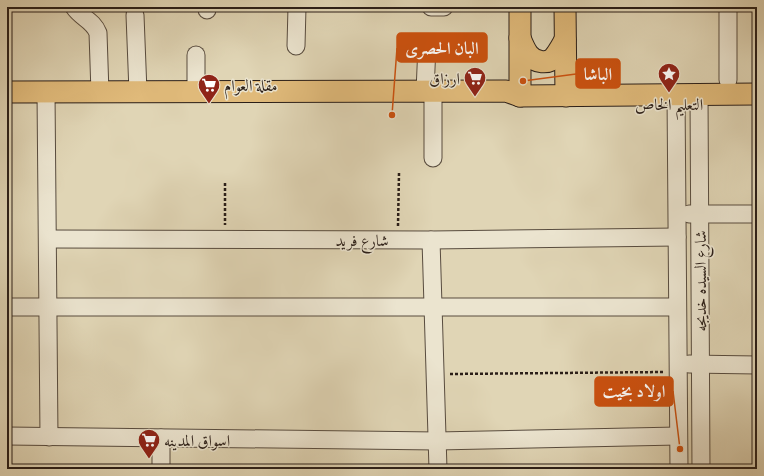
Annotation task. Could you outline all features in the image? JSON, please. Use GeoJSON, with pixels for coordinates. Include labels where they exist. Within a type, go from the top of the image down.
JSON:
{"type":"FeatureCollection","features":[{"type":"Feature","properties":{"kind":"main road"},"geometry":{"type":"LineString","coordinates":[[515,90],[520,38],[520,7]]}},
{"type":"Feature","properties":{"kind":"main road"},"geometry":{"type":"LineString","coordinates":[[565,7],[566,89]]}},
{"type":"Feature","properties":{"kind":"main road"},"geometry":{"type":"LineString","coordinates":[[520,38],[528,54],[533,59],[547,62],[556,56],[565,40]]}},
{"type":"Feature","properties":{"kind":"main road"},"geometry":{"type":"LineString","coordinates":[[7,92],[100,93],[515,90],[757,80]]}},
{"type":"Feature","properties":{"kind":"main road"},"geometry":{"type":"LineString","coordinates":[[566,89],[676,94],[757,94]]}},
{"type":"Feature","properties":{"kind":"street"},"geometry":{"type":"LineString","coordinates":[[74,7],[78,13],[91,22],[98,33],[100,93]]}},
{"type":"Feature","properties":{"kind":"street"},"geometry":{"type":"LineString","coordinates":[[296,46],[297,7]]}},
{"type":"Feature","properties":{"kind":"street"},"geometry":{"type":"LineString","coordinates":[[431,7],[444,7]]}},
{"type":"Feature","properties":{"kind":"street"},"geometry":{"type":"LineString","coordinates":[[728,7],[728,80]]}},
{"type":"Feature","properties":{"kind":"street"},"geometry":{"type":"LineString","coordinates":[[135,14],[138,92]]}},
{"type":"Feature","properties":{"kind":"street"},"geometry":{"type":"LineString","coordinates":[[427,46],[433,158]]}},
{"type":"Feature","properties":{"kind":"street"},"geometry":{"type":"LineString","coordinates":[[196,55],[196,92]]}},
{"type":"Feature","properties":{"kind":"street"},"geometry":{"type":"LineString","coordinates":[[46,92],[49,437]]}},
{"type":"Feature","properties":{"kind":"street","name":"شارع السيده خديجه"},"geometry":{"type":"LineString","coordinates":[[676,94],[679,469]]}},
{"type":"Feature","properties":{"kind":"street","name":"شارع السيده خديجه"},"geometry":{"type":"LineString","coordinates":[[699,94],[701,469]]}},
{"type":"Feature","properties":{"kind":"street"},"geometry":{"type":"LineString","coordinates":[[677,214],[757,214]]}},
{"type":"Feature","properties":{"kind":"street","name":"شارع فريد"},"geometry":{"type":"LineString","coordinates":[[48,239],[431,240],[677,237]]}},
{"type":"Feature","properties":{"kind":"street"},"geometry":{"type":"LineString","coordinates":[[431,240],[438,469]]}},
{"type":"Feature","properties":{"kind":"street"},"geometry":{"type":"LineString","coordinates":[[7,307],[678,308]]}},
{"type":"Feature","properties":{"kind":"street"},"geometry":{"type":"LineString","coordinates":[[678,368],[701,364],[757,365]]}},
{"type":"Feature","properties":{"kind":"street"},"geometry":{"type":"LineString","coordinates":[[7,436],[437,441],[678,436]]}},
{"type":"Feature","properties":{"kind":"street"},"geometry":{"type":"LineString","coordinates":[[161,438],[161,469]]}},
{"type":"Feature","properties":{"kind":"path"},"geometry":{"type":"LineString","coordinates":[[397,240],[399,172]]}},
{"type":"Feature","properties":{"kind":"path"},"geometry":{"type":"LineString","coordinates":[[225,183],[225,239]]}},
{"type":"Feature","properties":{"kind":"path"},"geometry":{"type":"LineString","coordinates":[[435,374],[678,368]]}},
{"type":"Feature","properties":{"kind":"place","name":"الباشا"},"geometry":{"type":"Point","coordinates":[523,81]}},
{"type":"Feature","properties":{"kind":"place","name":"التعليم الخاص"},"geometry":{"type":"Point","coordinates":[669,94]}},
{"type":"Feature","properties":{"kind":"place","name":"ارزاق"},"geometry":{"type":"Point","coordinates":[475,98]}},
{"type":"Feature","properties":{"kind":"place","name":"مقلة العوام"},"geometry":{"type":"Point","coordinates":[209,104]}},
{"type":"Feature","properties":{"kind":"place","name":"البان الحصرى"},"geometry":{"type":"Point","coordinates":[392,115]}},
{"type":"Feature","properties":{"kind":"place","name":"اولاد بخيت"},"geometry":{"type":"Point","coordinates":[680,449]}},
{"type":"Feature","properties":{"kind":"place","name":"اسواق المدينه"},"geometry":{"type":"Point","coordinates":[149,460]}}]}
